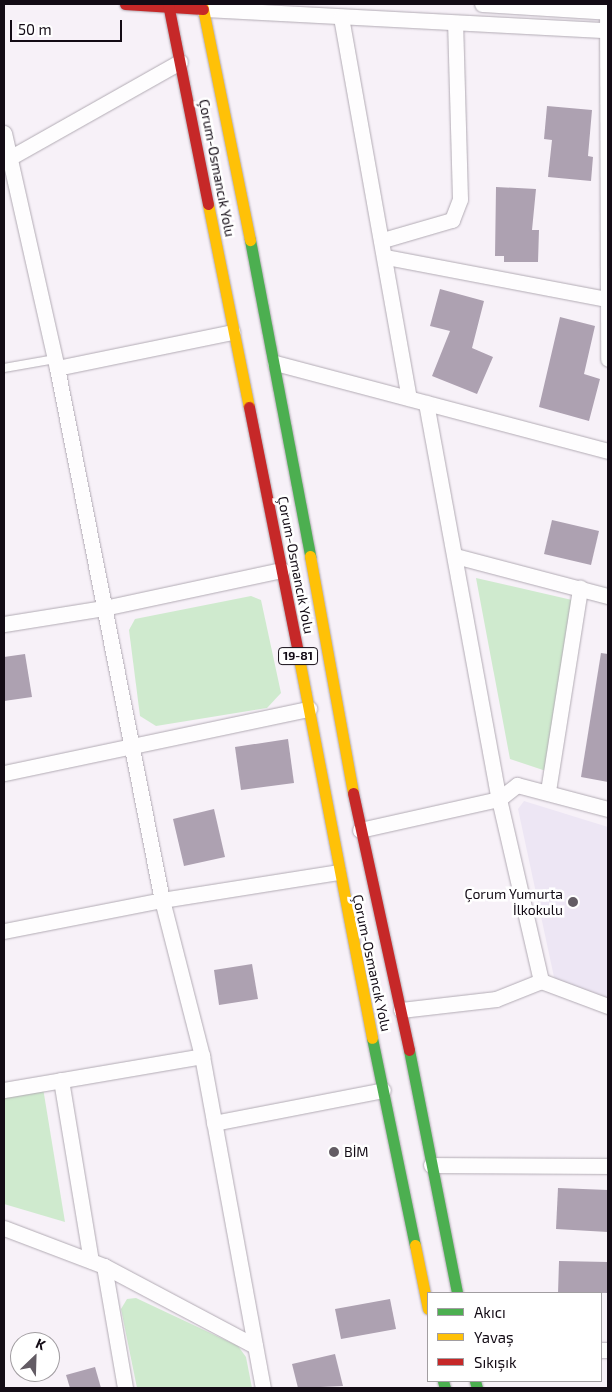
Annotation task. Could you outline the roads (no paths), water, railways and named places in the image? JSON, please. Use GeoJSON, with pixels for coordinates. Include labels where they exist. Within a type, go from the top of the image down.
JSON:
{"type":"FeatureCollection","features":[{"type":"Feature","properties":{"kind":"main road"},"geometry":{"type":"LineString","coordinates":[[125,4],[202,6]]}},
{"type":"Feature","properties":{"kind":"main road","name":"Çorum-Osmancık Yolu"},"geometry":{"type":"LineString","coordinates":[[169,5],[232,332],[282,570],[338,872],[427,1304]]}},
{"type":"Feature","properties":{"kind":"main road","name":"Çorum-Osmancık Yolu"},"geometry":{"type":"LineString","coordinates":[[202,6],[275,363],[360,830],[401,1010],[457,1292]]}},
{"type":"Feature","properties":{"kind":"street"},"geometry":{"type":"LineString","coordinates":[[482,4],[608,9],[608,234],[606,299],[608,358]]}},
{"type":"Feature","properties":{"kind":"street"},"geometry":{"type":"LineString","coordinates":[[202,6],[454,23],[608,30]]}},
{"type":"Feature","properties":{"kind":"street"},"geometry":{"type":"LineString","coordinates":[[341,16],[383,240],[409,398]]}},
{"type":"Feature","properties":{"kind":"street"},"geometry":{"type":"LineString","coordinates":[[383,240],[452,220],[460,199],[454,23]]}},
{"type":"Feature","properties":{"kind":"street"},"geometry":{"type":"LineString","coordinates":[[6,159],[180,62]]}},
{"type":"Feature","properties":{"kind":"street"},"geometry":{"type":"LineString","coordinates":[[4,133],[6,159],[56,363],[130,749],[162,900],[202,1056],[263,1388]]}},
{"type":"Feature","properties":{"kind":"street"},"geometry":{"type":"LineString","coordinates":[[386,257],[606,299]]}},
{"type":"Feature","properties":{"kind":"street"},"geometry":{"type":"LineString","coordinates":[[56,363],[232,332]]}},
{"type":"Feature","properties":{"kind":"street"},"geometry":{"type":"LineString","coordinates":[[275,363],[608,451]]}},
{"type":"Feature","properties":{"kind":"street"},"geometry":{"type":"LineString","coordinates":[[426,403],[499,799],[541,981]]}},
{"type":"Feature","properties":{"kind":"street"},"geometry":{"type":"LineString","coordinates":[[455,556],[608,596]]}},
{"type":"Feature","properties":{"kind":"street"},"geometry":{"type":"LineString","coordinates":[[4,624],[104,608],[282,570]]}},
{"type":"Feature","properties":{"kind":"street"},"geometry":{"type":"LineString","coordinates":[[548,792],[580,588]]}},
{"type":"Feature","properties":{"kind":"street"},"geometry":{"type":"LineString","coordinates":[[4,773],[130,749],[308,709]]}},
{"type":"Feature","properties":{"kind":"street"},"geometry":{"type":"LineString","coordinates":[[360,830],[499,799],[517,785],[608,809]]}},
{"type":"Feature","properties":{"kind":"street"},"geometry":{"type":"LineString","coordinates":[[4,931],[162,900],[338,872]]}},
{"type":"Feature","properties":{"kind":"street"},"geometry":{"type":"LineString","coordinates":[[401,1010],[496,999],[541,981],[608,1006]]}},
{"type":"Feature","properties":{"kind":"street"},"geometry":{"type":"LineString","coordinates":[[4,1090],[202,1056]]}},
{"type":"Feature","properties":{"kind":"street"},"geometry":{"type":"LineString","coordinates":[[61,1080],[97,1263],[126,1388]]}},
{"type":"Feature","properties":{"kind":"street"},"geometry":{"type":"LineString","coordinates":[[214,1123],[383,1090]]}},
{"type":"Feature","properties":{"kind":"street"},"geometry":{"type":"LineString","coordinates":[[431,1165],[608,1166]]}},
{"type":"Feature","properties":{"kind":"street"},"geometry":{"type":"LineString","coordinates":[[4,1228],[97,1263],[255,1346]]}},
{"type":"Feature","properties":{"kind":"lane"},"geometry":{"type":"LineString","coordinates":[[4,368],[56,363]]}},
{"type":"Feature","properties":{"kind":"place","name":"Çorum Yumurta İlkokulu"},"geometry":{"type":"Point","coordinates":[573,902]}},
{"type":"Feature","properties":{"kind":"place","name":"BİM"},"geometry":{"type":"Point","coordinates":[334,1152]}}]}
